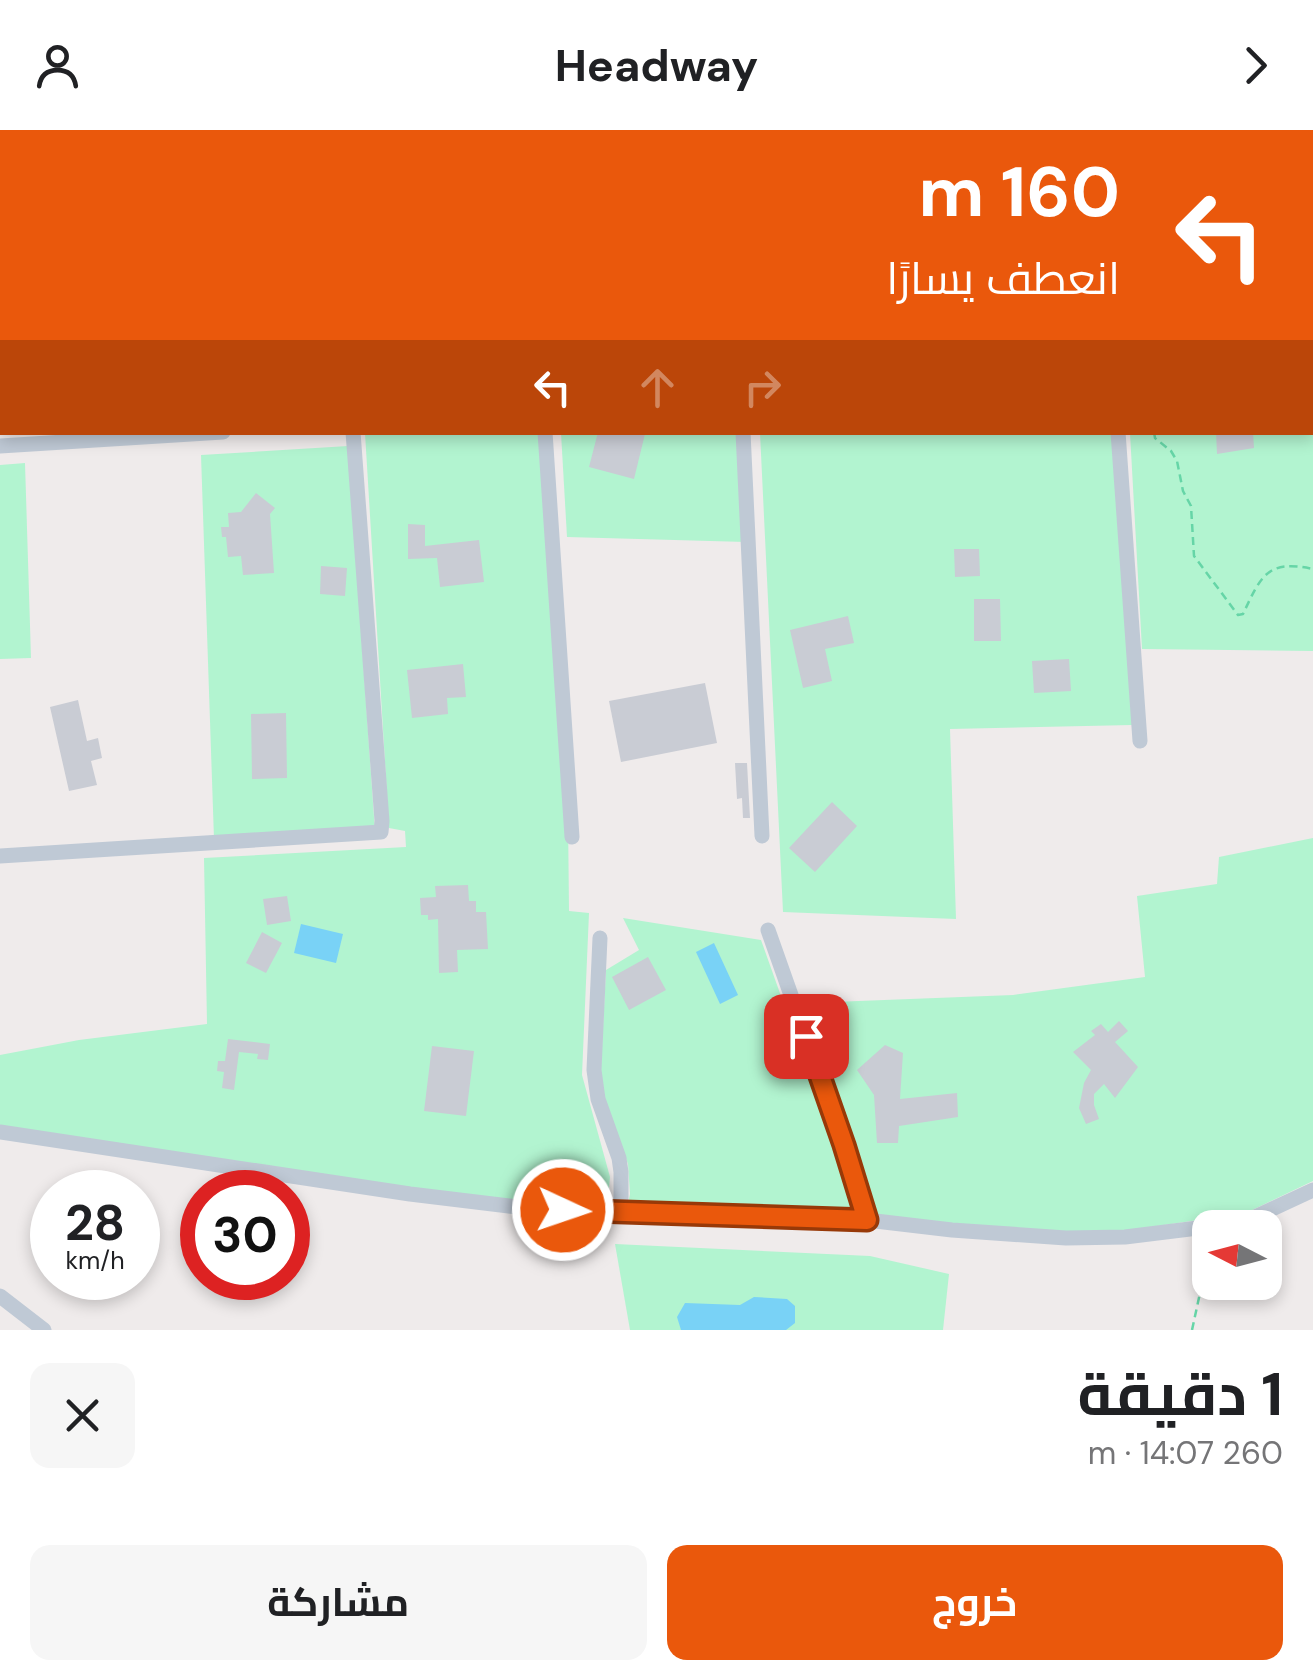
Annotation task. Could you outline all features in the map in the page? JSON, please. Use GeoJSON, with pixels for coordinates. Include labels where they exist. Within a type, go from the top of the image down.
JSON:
{"type":"FeatureCollection","features":[{"type":"Feature","properties":{"kind":"street"},"geometry":{"type":"LineString","coordinates":[[0,446],[176,435]]}},
{"type":"Feature","properties":{"kind":"street"},"geometry":{"type":"LineString","coordinates":[[0,856],[380,832],[353,435]]}},
{"type":"Feature","properties":{"kind":"street"},"geometry":{"type":"LineString","coordinates":[[546,435],[572,837]]}},
{"type":"Feature","properties":{"kind":"street"},"geometry":{"type":"LineString","coordinates":[[743,435],[762,836]]}},
{"type":"Feature","properties":{"kind":"street"},"geometry":{"type":"LineString","coordinates":[[1118,435],[1140,741]]}},
{"type":"Feature","properties":{"kind":"street"},"geometry":{"type":"LineString","coordinates":[[768,930],[867,1220]]}},
{"type":"Feature","properties":{"kind":"street"},"geometry":{"type":"LineString","coordinates":[[600,938],[594,1070],[598,1098],[619,1158],[621,1213]]}},
{"type":"Feature","properties":{"kind":"street"},"geometry":{"type":"LineString","coordinates":[[0,1132],[534,1209],[867,1220],[1066,1238],[1125,1237],[1235,1222],[1270,1211],[1313,1190]]}},
{"type":"Feature","properties":{"kind":"street"},"geometry":{"type":"LineString","coordinates":[[0,1296],[44,1330]]}},
{"type":"Feature","properties":{"kind":"path"},"geometry":{"type":"LineString","coordinates":[[1154,435],[1177,461],[1183,491],[1191,506],[1194,556],[1238,614],[1243,614],[1257,584],[1272,569],[1291,564],[1313,570]]}},
{"type":"Feature","properties":{"kind":"path"},"geometry":{"type":"LineString","coordinates":[[1192,1330],[1198,1300]]}},
{"type":"Feature","properties":{"kind":"green space"},"geometry":{"type":"Polygon","coordinates":[[[365,435],[542,435],[568,815],[569,911],[589,913],[582,1075],[610,1177],[607,1209],[488,1200],[310,1174],[310,1170],[282,1170],[0,1129],[0,1055],[79,1040],[207,1024],[204,858],[406,847],[405,831],[389,828],[365,435]]]}},
{"type":"Feature","properties":{"kind":"green space"},"geometry":{"type":"Polygon","coordinates":[[[561,435],[740,435],[746,542],[567,537],[561,435]]]}},
{"type":"Feature","properties":{"kind":"green space"},"geometry":{"type":"Polygon","coordinates":[[[760,435],[1113,435],[1132,725],[950,729],[956,919],[783,912],[760,435]]]}},
{"type":"Feature","properties":{"kind":"green space"},"geometry":{"type":"Polygon","coordinates":[[[1130,435],[1313,435],[1313,651],[1142,649],[1130,435]]]}},
{"type":"Feature","properties":{"kind":"green space"},"geometry":{"type":"Polygon","coordinates":[[[348,446],[375,831],[214,839],[201,455],[348,446]]]}},
{"type":"Feature","properties":{"kind":"green space"},"geometry":{"type":"Polygon","coordinates":[[[25,463],[31,658],[0,659],[0,465],[25,463]]]}},
{"type":"Feature","properties":{"kind":"green space"},"geometry":{"type":"Polygon","coordinates":[[[1313,838],[1313,1181],[1252,1210],[1192,1210],[1192,1221],[1062,1240],[876,1218],[807,1003],[1013,995],[1145,977],[1137,896],[1217,884],[1219,857],[1313,838]]]}},
{"type":"Feature","properties":{"kind":"green space"},"geometry":{"type":"Polygon","coordinates":[[[623,918],[761,940],[859,1215],[627,1208],[628,1164],[600,1084],[606,970],[639,950],[623,918]]]}},
{"type":"Feature","properties":{"kind":"green space"},"geometry":{"type":"Polygon","coordinates":[[[615,1244],[870,1256],[949,1274],[943,1330],[630,1330],[615,1244]]]}},
{"type":"Feature","properties":{"kind":"water"},"geometry":{"type":"Polygon","coordinates":[[[301,924],[343,934],[336,963],[294,953],[301,924]]]}},
{"type":"Feature","properties":{"kind":"water"},"geometry":{"type":"Polygon","coordinates":[[[714,943],[738,995],[720,1004],[696,952],[714,943]]]}},
{"type":"Feature","properties":{"kind":"water"},"geometry":{"type":"Polygon","coordinates":[[[754,1297],[787,1299],[795,1306],[795,1323],[786,1330],[681,1330],[677,1317],[685,1303],[740,1305],[754,1297]]]}},
{"type":"Feature","properties":{"kind":"building"},"geometry":{"type":"Polygon","coordinates":[[[597,435],[645,435],[634,479],[589,467],[597,435]]]}},
{"type":"Feature","properties":{"kind":"building"},"geometry":{"type":"Polygon","coordinates":[[[1216,435],[1253,435],[1254,448],[1217,454],[1216,435]]]}},
{"type":"Feature","properties":{"kind":"building"},"geometry":{"type":"Polygon","coordinates":[[[256,493],[275,508],[270,514],[274,573],[243,575],[241,556],[228,557],[221,527],[229,527],[228,513],[241,512],[256,493]]]}},
{"type":"Feature","properties":{"kind":"building"},"geometry":{"type":"Polygon","coordinates":[[[408,524],[425,525],[425,546],[479,540],[484,582],[440,587],[437,558],[408,559],[408,524]]]}},
{"type":"Feature","properties":{"kind":"building"},"geometry":{"type":"Polygon","coordinates":[[[954,549],[979,549],[980,576],[955,577],[954,549]]]}},
{"type":"Feature","properties":{"kind":"building"},"geometry":{"type":"Polygon","coordinates":[[[321,566],[347,568],[345,596],[320,594],[321,566]]]}},
{"type":"Feature","properties":{"kind":"building"},"geometry":{"type":"Polygon","coordinates":[[[974,599],[1000,599],[1001,641],[974,641],[974,599]]]}},
{"type":"Feature","properties":{"kind":"building"},"geometry":{"type":"Polygon","coordinates":[[[848,616],[854,643],[825,649],[832,681],[803,688],[790,630],[848,616]]]}},
{"type":"Feature","properties":{"kind":"building"},"geometry":{"type":"Polygon","coordinates":[[[1069,659],[1071,691],[1034,693],[1032,661],[1069,659]]]}},
{"type":"Feature","properties":{"kind":"building"},"geometry":{"type":"Polygon","coordinates":[[[463,664],[466,697],[447,698],[448,714],[412,718],[407,670],[463,664]]]}},
{"type":"Feature","properties":{"kind":"building"},"geometry":{"type":"Polygon","coordinates":[[[705,683],[717,743],[621,762],[609,701],[705,683]]]}},
{"type":"Feature","properties":{"kind":"building"},"geometry":{"type":"Polygon","coordinates":[[[78,700],[87,741],[98,738],[102,758],[91,761],[97,785],[69,791],[50,707],[78,700]]]}},
{"type":"Feature","properties":{"kind":"building"},"geometry":{"type":"Polygon","coordinates":[[[286,713],[287,778],[252,779],[251,714],[286,713]]]}},
{"type":"Feature","properties":{"kind":"building"},"geometry":{"type":"Polygon","coordinates":[[[735,763],[747,763],[750,818],[743,818],[742,798],[737,799],[735,763]]]}},
{"type":"Feature","properties":{"kind":"building"},"geometry":{"type":"Polygon","coordinates":[[[832,802],[857,826],[815,872],[789,848],[832,802]]]}},
{"type":"Feature","properties":{"kind":"building"},"geometry":{"type":"Polygon","coordinates":[[[468,885],[469,901],[476,901],[476,912],[486,912],[488,949],[457,950],[458,972],[439,973],[438,919],[428,920],[428,915],[421,915],[420,898],[436,897],[435,886],[468,885]]]}},
{"type":"Feature","properties":{"kind":"building"},"geometry":{"type":"Polygon","coordinates":[[[287,896],[291,921],[267,925],[263,899],[287,896]]]}},
{"type":"Feature","properties":{"kind":"building"},"geometry":{"type":"Polygon","coordinates":[[[262,932],[282,943],[266,973],[246,963],[262,932]]]}},
{"type":"Feature","properties":{"kind":"building"},"geometry":{"type":"Polygon","coordinates":[[[648,957],[666,990],[629,1010],[612,977],[648,957]]]}},
{"type":"Feature","properties":{"kind":"building"},"geometry":{"type":"Polygon","coordinates":[[[1119,1021],[1128,1031],[1115,1042],[1138,1067],[1115,1098],[1104,1084],[1094,1094],[1099,1119],[1086,1124],[1079,1108],[1091,1070],[1073,1052],[1095,1035],[1091,1031],[1101,1024],[1108,1032],[1119,1021]]]}},
{"type":"Feature","properties":{"kind":"building"},"geometry":{"type":"Polygon","coordinates":[[[228,1039],[270,1044],[268,1060],[257,1059],[258,1054],[239,1052],[234,1090],[222,1088],[224,1072],[217,1071],[218,1061],[225,1061],[228,1039]]]}},
{"type":"Feature","properties":{"kind":"building"},"geometry":{"type":"Polygon","coordinates":[[[885,1045],[903,1053],[900,1099],[957,1093],[958,1117],[899,1126],[898,1143],[877,1143],[874,1095],[857,1070],[885,1045]]]}},
{"type":"Feature","properties":{"kind":"building"},"geometry":{"type":"Polygon","coordinates":[[[432,1046],[474,1051],[466,1116],[424,1111],[432,1046]]]}},
{"type":"Feature","properties":{"kind":"route"},"geometry":{"type":"LineString","coordinates":[[563,1210],[867,1220],[806,1036]]}}]}
